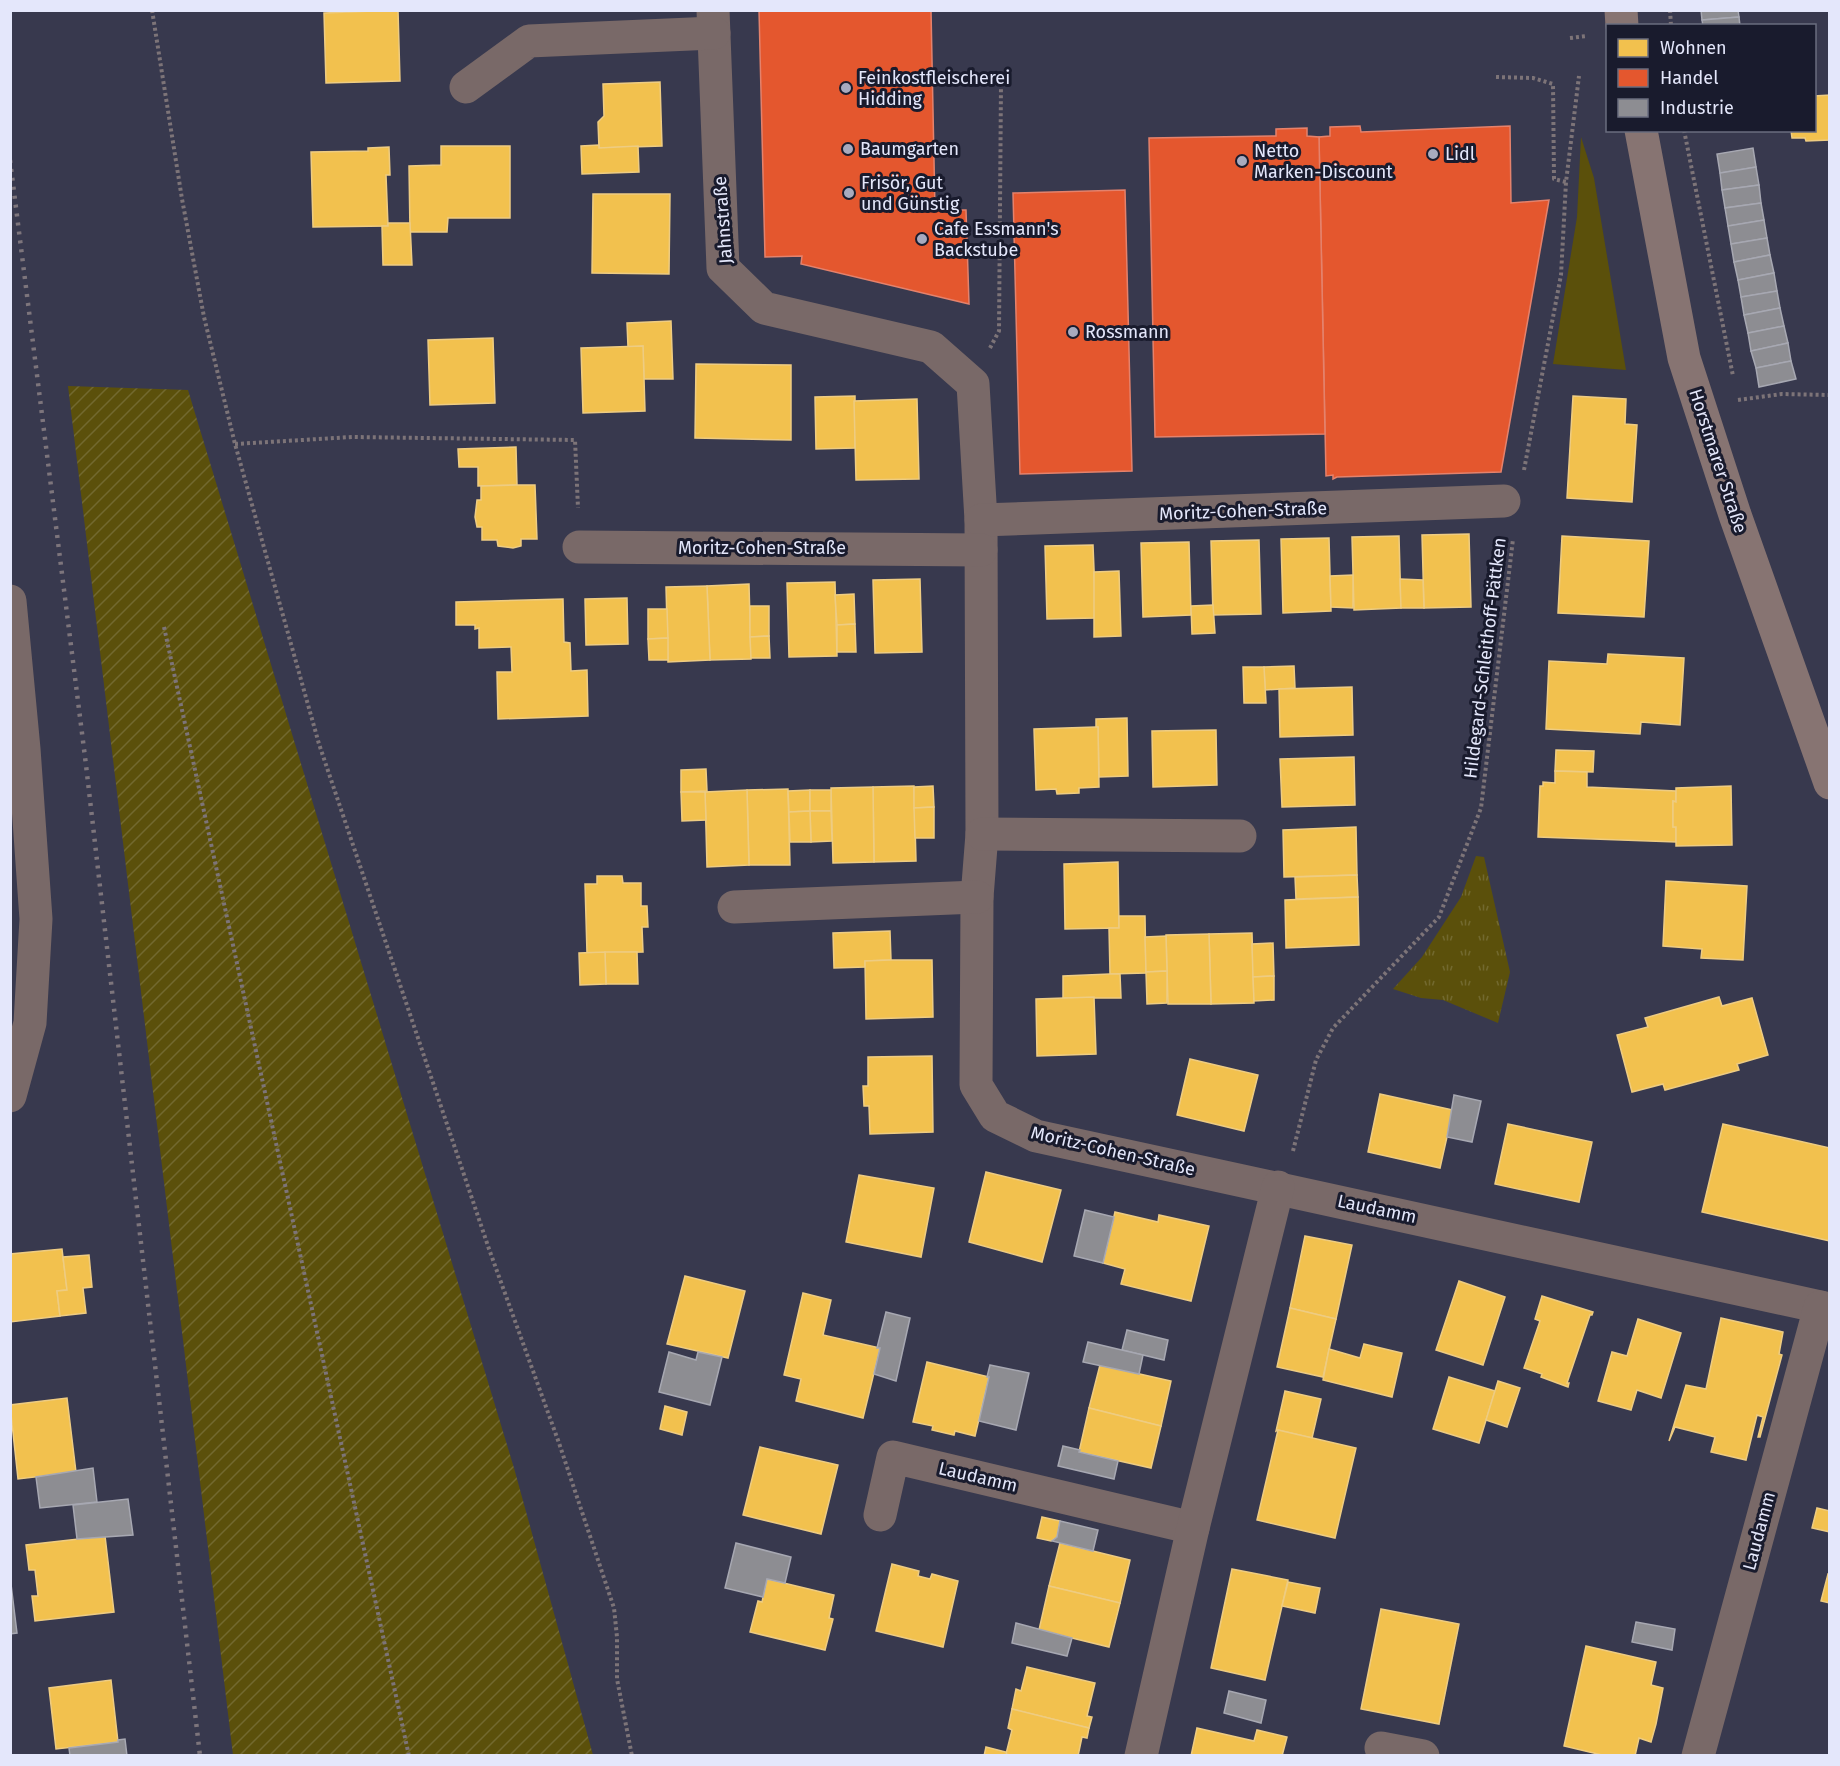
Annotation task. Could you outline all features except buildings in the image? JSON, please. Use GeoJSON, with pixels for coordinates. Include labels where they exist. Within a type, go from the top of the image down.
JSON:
{"type":"FeatureCollection","features":[{"type":"Feature","properties":{"kind":"main road","name":"Horstmarer Straße"},"geometry":{"type":"LineString","coordinates":[[1641,132],[1684,358],[1735,514],[1830,783]]}},
{"type":"Feature","properties":{"kind":"street","name":"Jahnstraße"},"geometry":{"type":"LineString","coordinates":[[466,87],[529,41],[714,22],[723,268],[764,308],[931,347],[973,384]]}},
{"type":"Feature","properties":{"kind":"street","name":"Moritz-Cohen-Straße"},"geometry":{"type":"LineString","coordinates":[[973,384],[981,535],[982,834],[977,897],[976,1085],[995,1116],[1036,1136],[1278,1187]]}},
{"type":"Feature","properties":{"kind":"street","name":"Moritz-Cohen-Straße"},"geometry":{"type":"LineString","coordinates":[[579,547],[981,535],[1514,504]]}},
{"type":"Feature","properties":{"kind":"street"},"geometry":{"type":"LineString","coordinates":[[10,601],[24,749],[23,921],[30,1023],[10,1096]]}},
{"type":"Feature","properties":{"kind":"street"},"geometry":{"type":"LineString","coordinates":[[982,834],[1240,836]]}},
{"type":"Feature","properties":{"kind":"street"},"geometry":{"type":"LineString","coordinates":[[735,907],[977,897]]}},
{"type":"Feature","properties":{"kind":"street","name":"Laudamm"},"geometry":{"type":"LineString","coordinates":[[1278,1187],[1825,1308],[1698,1755]]}},
{"type":"Feature","properties":{"kind":"street"},"geometry":{"type":"LineString","coordinates":[[1141,1755],[1193,1528],[1278,1187]]}},
{"type":"Feature","properties":{"kind":"street","name":"Laudamm"},"geometry":{"type":"LineString","coordinates":[[880,1515],[892,1457],[1193,1528]]}},
{"type":"Feature","properties":{"kind":"street"},"geometry":{"type":"LineString","coordinates":[[1381,1748],[1423,1755]]}},
{"type":"Feature","properties":{"kind":"path"},"geometry":{"type":"LineString","coordinates":[[152,10],[182,199],[204,317],[235,444],[319,744],[489,1249],[559,1443],[615,1608],[617,1679],[632,1755]]}},
{"type":"Feature","properties":{"kind":"path","name":"Hildegard-Schleithoff-Pättken"},"geometry":{"type":"LineString","coordinates":[[1278,1187],[1292,1158],[1316,1060],[1333,1028],[1439,917],[1480,808],[1514,504],[1561,274],[1566,182],[1579,76]]}},
{"type":"Feature","properties":{"kind":"path"},"geometry":{"type":"LineString","coordinates":[[1496,77],[1533,78],[1553,84],[1554,179],[1566,182]]}},
{"type":"Feature","properties":{"kind":"path"},"geometry":{"type":"LineString","coordinates":[[973,384],[999,331],[1001,84]]}},
{"type":"Feature","properties":{"kind":"path"},"geometry":{"type":"LineString","coordinates":[[1684,132],[1734,378]]}},
{"type":"Feature","properties":{"kind":"path"},"geometry":{"type":"LineString","coordinates":[[1736,389],[1738,400],[1782,394],[1830,396]]}},
{"type":"Feature","properties":{"kind":"path"},"geometry":{"type":"LineString","coordinates":[[235,444],[352,437],[575,440],[579,547]]}},
{"type":"Feature","properties":{"kind":"path"},"geometry":{"type":"LineString","coordinates":[[164,627],[409,1755]]}},
{"type":"Feature","properties":{"kind":"green space"},"geometry":{"type":"Polygon","coordinates":[[[1581,137],[1594,178],[1626,370],[1553,364],[1577,217],[1581,137]]]}},
{"type":"Feature","properties":{"kind":"green space"},"geometry":{"type":"Polygon","coordinates":[[[68,386],[188,390],[514,1468],[593,1755],[233,1755],[68,386]]]}},
{"type":"Feature","properties":{"kind":"green space"},"geometry":{"type":"Polygon","coordinates":[[[1476,856],[1484,857],[1510,972],[1498,1023],[1443,1000],[1421,998],[1393,989],[1422,957],[1461,897],[1476,856]]]}},
{"type":"Feature","properties":{"kind":"railway"},"geometry":{"type":"LineString","coordinates":[[10,160],[86,765],[200,1756]]}},
{"type":"Feature","properties":{"kind":"place","name":"Feinkostfleischerei Hidding"},"geometry":{"type":"Point","coordinates":[846,88]}},
{"type":"Feature","properties":{"kind":"place","name":"Baumgarten"},"geometry":{"type":"Point","coordinates":[848,149]}},
{"type":"Feature","properties":{"kind":"place","name":"Lidl"},"geometry":{"type":"Point","coordinates":[1433,154]}},
{"type":"Feature","properties":{"kind":"place","name":"Netto Marken-Discount"},"geometry":{"type":"Point","coordinates":[1242,161]}},
{"type":"Feature","properties":{"kind":"place","name":"Frisör, Gut und Günstig"},"geometry":{"type":"Point","coordinates":[849,193]}},
{"type":"Feature","properties":{"kind":"place","name":"Cafe Essmann's Backstube"},"geometry":{"type":"Point","coordinates":[922,239]}},
{"type":"Feature","properties":{"kind":"place","name":"Rossmann"},"geometry":{"type":"Point","coordinates":[1073,332]}}]}
